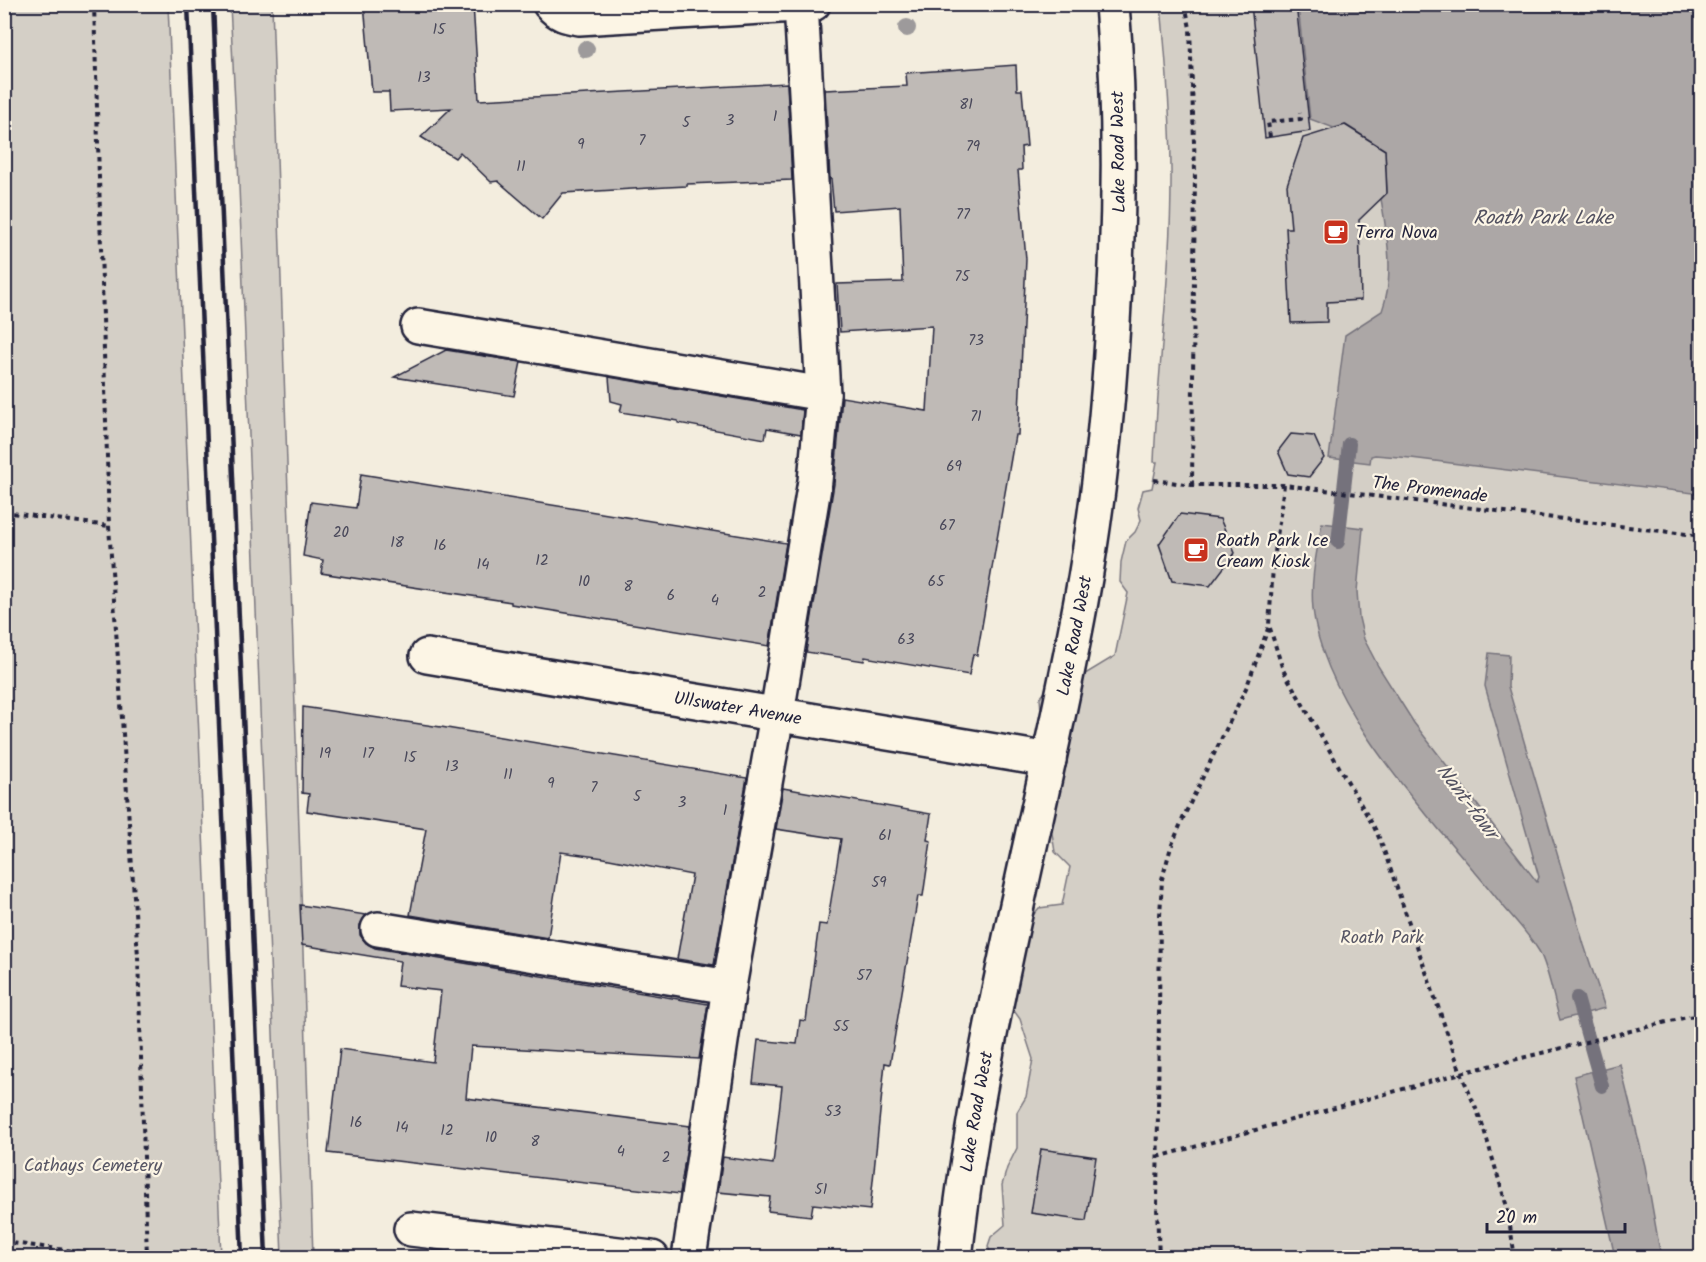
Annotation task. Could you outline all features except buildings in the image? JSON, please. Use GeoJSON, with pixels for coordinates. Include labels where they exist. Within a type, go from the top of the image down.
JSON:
{"type":"FeatureCollection","features":[{"type":"Feature","properties":{"kind":"street"},"geometry":{"type":"LineString","coordinates":[[550,4],[555,11],[565,16],[579,18],[813,4]]}},
{"type":"Feature","properties":{"kind":"street","name":"Lake Road West"},"geometry":{"type":"LineString","coordinates":[[955,1257],[982,1066],[1079,609],[1094,520],[1111,372],[1119,221],[1116,58],[1112,4]]}},
{"type":"Feature","properties":{"kind":"street"},"geometry":{"type":"LineString","coordinates":[[690,1257],[729,987],[815,481],[823,394],[801,5]]}},
{"type":"Feature","properties":{"kind":"street"},"geometry":{"type":"LineString","coordinates":[[418,326],[823,394]]}},
{"type":"Feature","properties":{"kind":"street","name":"Ullswater Avenue"},"geometry":{"type":"LineString","coordinates":[[427,656],[1048,760]]}},
{"type":"Feature","properties":{"kind":"street"},"geometry":{"type":"LineString","coordinates":[[378,929],[729,987]]}},
{"type":"Feature","properties":{"kind":"street"},"geometry":{"type":"LineString","coordinates":[[411,1229],[652,1257]]}},
{"type":"Feature","properties":{"kind":"path"},"geometry":{"type":"LineString","coordinates":[[94,4],[109,526],[138,956],[147,1257]]}},
{"type":"Feature","properties":{"kind":"path"},"geometry":{"type":"LineString","coordinates":[[1185,4],[1190,28],[1195,171],[1192,485]]}},
{"type":"Feature","properties":{"kind":"path"},"geometry":{"type":"LineString","coordinates":[[1270,137],[1268,122],[1301,119],[1300,113]]}},
{"type":"Feature","properties":{"kind":"path","name":"The Promenade"},"geometry":{"type":"LineString","coordinates":[[1154,480],[1192,485],[1284,485],[1701,536]]}},
{"type":"Feature","properties":{"kind":"path"},"geometry":{"type":"LineString","coordinates":[[1160,1257],[1158,1157],[1162,879],[1171,847],[1184,816],[1247,686],[1269,625],[1273,567],[1284,485]]}},
{"type":"Feature","properties":{"kind":"path"},"geometry":{"type":"LineString","coordinates":[[4,512],[109,526]]}},
{"type":"Feature","properties":{"kind":"path"},"geometry":{"type":"LineString","coordinates":[[1269,625],[1288,679],[1374,827],[1461,1073],[1482,1123],[1503,1197],[1515,1257]]}},
{"type":"Feature","properties":{"kind":"path"},"geometry":{"type":"LineString","coordinates":[[1158,1157],[1461,1073],[1701,1015]]}},
{"type":"Feature","properties":{"kind":"path"},"geometry":{"type":"LineString","coordinates":[[4,1242],[128,1257]]}},
{"type":"Feature","properties":{"kind":"green space","name":"Cathays Cemetery"},"geometry":{"type":"Polygon","coordinates":[[[4,5],[168,5],[221,1257],[5,1257],[4,5]]]}},
{"type":"Feature","properties":{"kind":"green space"},"geometry":{"type":"Polygon","coordinates":[[[230,5],[272,5],[313,1257],[282,1257],[230,5]]]}},
{"type":"Feature","properties":{"kind":"green space","name":"Roath Park"},"geometry":{"type":"Polygon","coordinates":[[[1161,5],[1701,5],[1701,1257],[992,1258],[988,1246],[991,1237],[1005,1225],[1002,1185],[1017,1148],[1017,1112],[1026,1097],[1033,1059],[1020,1019],[1007,1001],[1029,920],[1039,908],[1062,905],[1070,867],[1055,852],[1051,827],[1028,776],[1028,770],[1049,728],[1041,712],[1040,698],[1050,686],[1077,679],[1115,656],[1128,593],[1120,582],[1121,562],[1126,541],[1135,532],[1141,520],[1138,508],[1143,490],[1152,488],[1157,462],[1154,462],[1156,425],[1171,206],[1169,108],[1161,5]]]}},
{"type":"Feature","properties":{"kind":"water","name":"Roath Park Lake"},"geometry":{"type":"Polygon","coordinates":[[[1298,5],[1701,5],[1701,494],[1411,458],[1375,455],[1371,456],[1370,463],[1329,458],[1345,335],[1382,311],[1386,298],[1389,255],[1381,199],[1387,192],[1385,150],[1346,125],[1334,128],[1310,119],[1298,5]]]}},
{"type":"Feature","properties":{"kind":"water"},"geometry":{"type":"Polygon","coordinates":[[[1322,523],[1363,528],[1357,591],[1359,618],[1364,639],[1414,723],[1537,882],[1539,877],[1485,686],[1489,653],[1509,655],[1508,687],[1584,945],[1605,1008],[1560,1020],[1545,965],[1535,944],[1415,801],[1360,726],[1338,687],[1322,648],[1313,609],[1313,576],[1322,523]]]}},
{"type":"Feature","properties":{"kind":"water"},"geometry":{"type":"Polygon","coordinates":[[[1620,1064],[1645,1166],[1661,1257],[1615,1257],[1574,1076],[1620,1064]]]}},
{"type":"Feature","properties":{"kind":"waterway","name":"Nant-fawr"},"geometry":{"type":"LineString","coordinates":[[1338,542],[1349,444]]}},
{"type":"Feature","properties":{"kind":"waterway","name":"Nant-fawr"},"geometry":{"type":"LineString","coordinates":[[1577,998],[1602,1086]]}},
{"type":"Feature","properties":{"kind":"railway"},"geometry":{"type":"LineString","coordinates":[[188,4],[242,1258]]}},
{"type":"Feature","properties":{"kind":"railway"},"geometry":{"type":"LineString","coordinates":[[213,4],[266,1258]]}},
{"type":"Feature","properties":{"kind":"place","name":"Terra Nova"},"geometry":{"type":"Point","coordinates":[1336,232]}},
{"type":"Feature","properties":{"kind":"place","name":"Roath Park Ice Cream Kiosk"},"geometry":{"type":"Point","coordinates":[1196,550]}}]}
